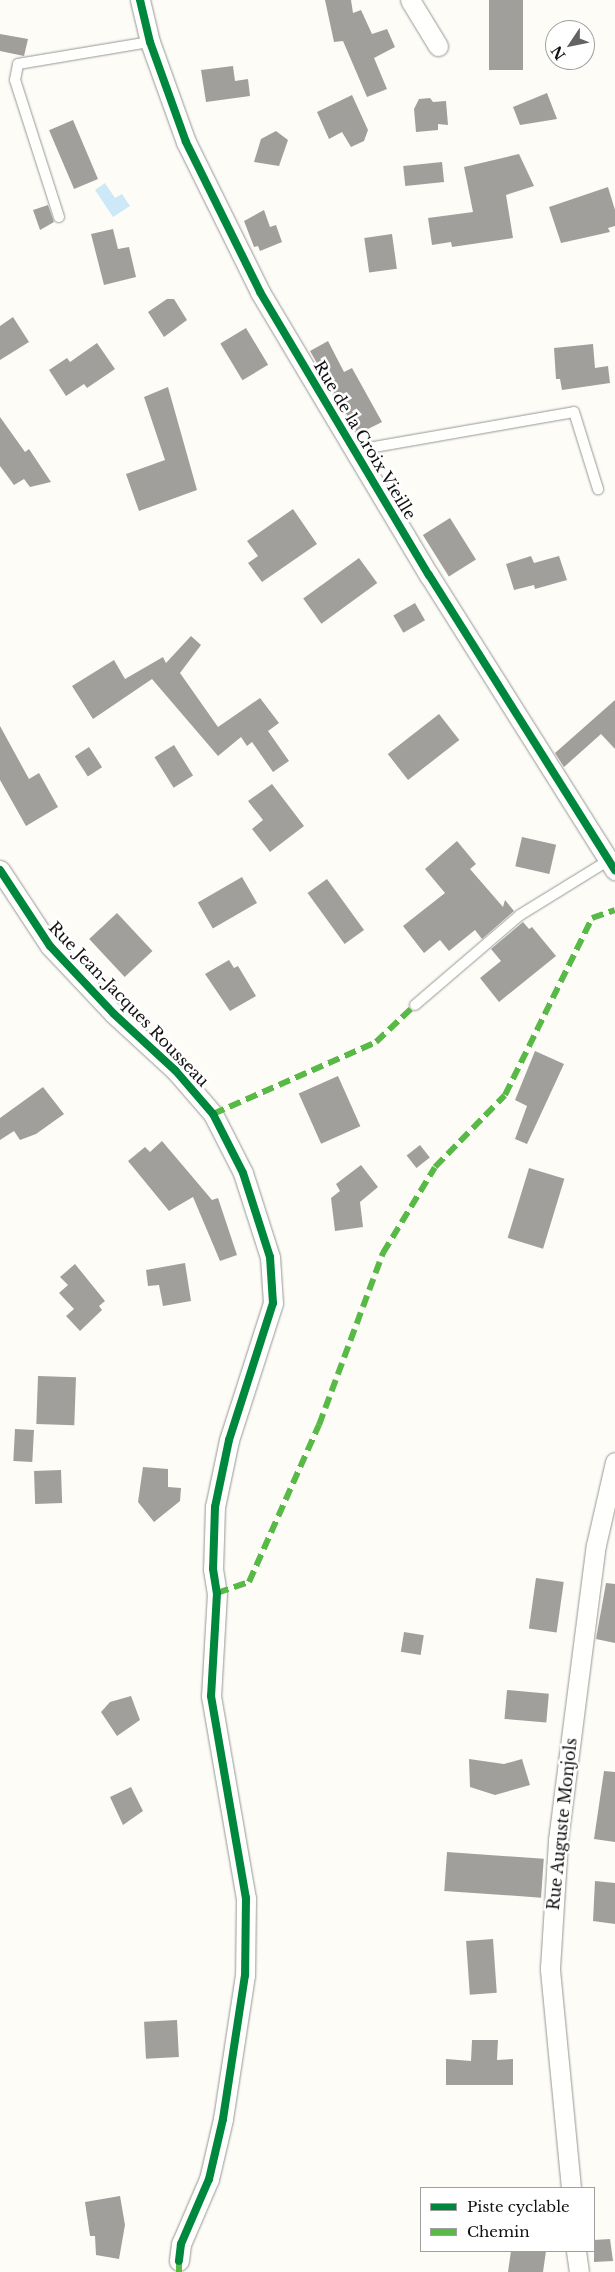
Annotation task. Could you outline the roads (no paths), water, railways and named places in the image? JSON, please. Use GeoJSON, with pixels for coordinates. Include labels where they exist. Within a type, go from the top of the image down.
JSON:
{"type":"FeatureCollection","features":[{"type":"Feature","properties":{"kind":"street","name":"Rue de la Croix Vieille"},"geometry":{"type":"LineString","coordinates":[[140,0],[150,42],[186,142],[212,200],[260,292],[357,450],[429,574],[612,865]]}},
{"type":"Feature","properties":{"kind":"street"},"geometry":{"type":"LineString","coordinates":[[410,0],[438,46]]}},
{"type":"Feature","properties":{"kind":"street","name":"Rue Jean-Jacques Rousseau"},"geometry":{"type":"LineString","coordinates":[[0,870],[50,946],[114,1014],[175,1070],[213,1114],[256,1208],[270,1257],[273,1303],[229,1440],[215,1507],[213,1569],[217,1594],[211,1696],[246,1898],[245,1975],[221,2128],[209,2179],[181,2244],[179,2261]]}},
{"type":"Feature","properties":{"kind":"street","name":"Rue Auguste Monjols"},"geometry":{"type":"LineString","coordinates":[[570,2187],[550,1968],[552,1929],[558,1840],[596,1545],[615,1462]]}},
{"type":"Feature","properties":{"kind":"lane"},"geometry":{"type":"LineString","coordinates":[[59,217],[15,80],[18,64],[150,42]]}},
{"type":"Feature","properties":{"kind":"lane"},"geometry":{"type":"LineString","coordinates":[[357,450],[574,412],[598,489]]}},
{"type":"Feature","properties":{"kind":"lane"},"geometry":{"type":"LineString","coordinates":[[415,1005],[520,915],[612,865]]}},
{"type":"Feature","properties":{"kind":"water"},"geometry":{"type":"Polygon","coordinates":[[[105,183],[115,198],[122,194],[130,206],[113,217],[95,190],[105,183]]]}}]}
